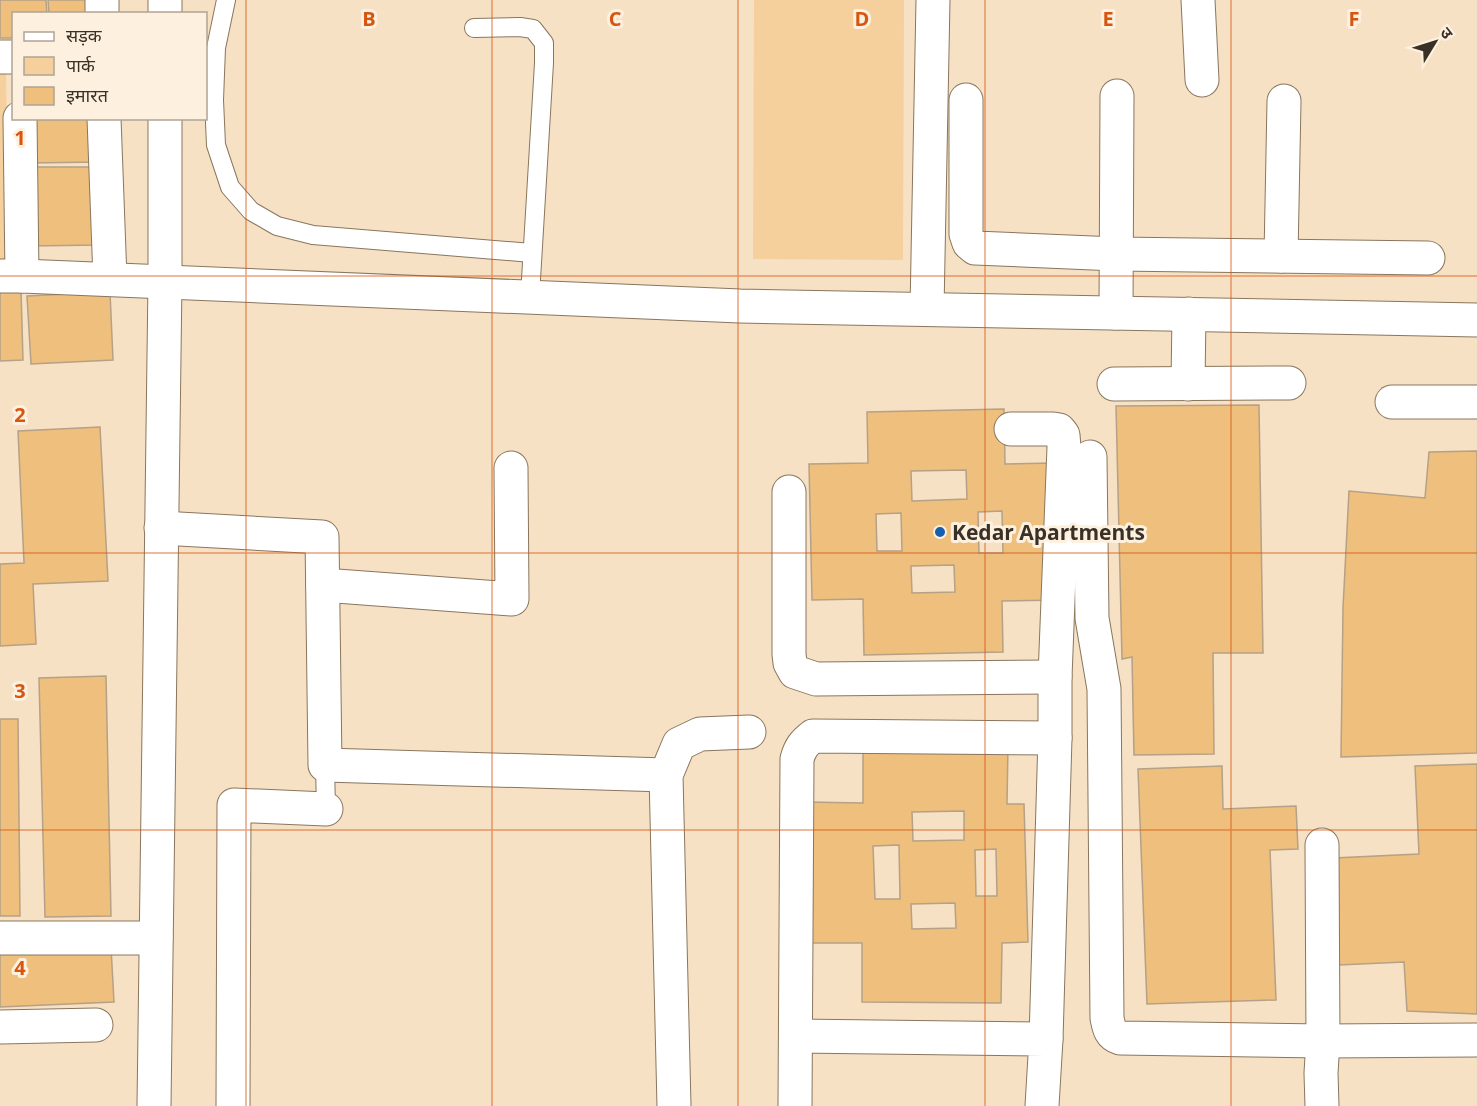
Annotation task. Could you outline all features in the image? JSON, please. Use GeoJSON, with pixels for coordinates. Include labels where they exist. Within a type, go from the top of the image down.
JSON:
{"type":"FeatureCollection","features":[{"type":"Feature","properties":{"kind":"street"},"geometry":{"type":"LineString","coordinates":[[927,309],[933,0]]}},
{"type":"Feature","properties":{"kind":"street"},"geometry":{"type":"LineString","coordinates":[[1198,0],[1202,80]]}},
{"type":"Feature","properties":{"kind":"street"},"geometry":{"type":"LineString","coordinates":[[1116,313],[1117,96]]}},
{"type":"Feature","properties":{"kind":"street"},"geometry":{"type":"LineString","coordinates":[[966,100],[966,234],[969,243],[975,248],[1116,254],[1428,258]]}},
{"type":"Feature","properties":{"kind":"street"},"geometry":{"type":"LineString","coordinates":[[1281,256],[1284,101]]}},
{"type":"Feature","properties":{"kind":"street"},"geometry":{"type":"LineString","coordinates":[[20,120],[11,276],[740,306],[1477,320]]}},
{"type":"Feature","properties":{"kind":"street"},"geometry":{"type":"LineString","coordinates":[[104,120],[110,279]]}},
{"type":"Feature","properties":{"kind":"street"},"geometry":{"type":"LineString","coordinates":[[154,1106],[165,120]]}},
{"type":"Feature","properties":{"kind":"street"},"geometry":{"type":"LineString","coordinates":[[1188,384],[1189,314]]}},
{"type":"Feature","properties":{"kind":"street"},"geometry":{"type":"LineString","coordinates":[[1114,384],[1289,383]]}},
{"type":"Feature","properties":{"kind":"street"},"geometry":{"type":"LineString","coordinates":[[1392,402],[1477,402]]}},
{"type":"Feature","properties":{"kind":"street"},"geometry":{"type":"LineString","coordinates":[[1011,429],[1059,430],[1063,435],[1064,447],[1042,1106]]}},
{"type":"Feature","properties":{"kind":"street"},"geometry":{"type":"LineString","coordinates":[[1090,458],[1092,618],[1104,690],[1107,1018],[1109,1030],[1120,1038],[1323,1041],[1477,1040]]}},
{"type":"Feature","properties":{"kind":"street"},"geometry":{"type":"LineString","coordinates":[[323,585],[512,599],[511,468]]}},
{"type":"Feature","properties":{"kind":"street"},"geometry":{"type":"LineString","coordinates":[[789,492],[789,654],[790,663],[795,672],[816,680],[1055,677]]}},
{"type":"Feature","properties":{"kind":"street"},"geometry":{"type":"LineString","coordinates":[[161,528],[322,537],[324,765],[666,775]]}},
{"type":"Feature","properties":{"kind":"street"},"geometry":{"type":"LineString","coordinates":[[674,1106],[666,775],[679,744],[700,734],[749,732]]}},
{"type":"Feature","properties":{"kind":"street"},"geometry":{"type":"LineString","coordinates":[[795,1106],[797,759],[802,745],[813,736],[1055,738]]}},
{"type":"Feature","properties":{"kind":"street"},"geometry":{"type":"LineString","coordinates":[[233,1106],[234,805],[326,809]]}},
{"type":"Feature","properties":{"kind":"street"},"geometry":{"type":"LineString","coordinates":[[1322,845],[1322,1106]]}},
{"type":"Feature","properties":{"kind":"street"},"geometry":{"type":"LineString","coordinates":[[0,938],[156,938]]}},
{"type":"Feature","properties":{"kind":"street"},"geometry":{"type":"LineString","coordinates":[[0,1027],[96,1025]]}},
{"type":"Feature","properties":{"kind":"street"},"geometry":{"type":"LineString","coordinates":[[796,1036],[1046,1039]]}},
{"type":"Feature","properties":{"kind":"lane"},"geometry":{"type":"LineString","coordinates":[[226,0],[211,48],[210,100],[216,145],[230,187],[251,211],[277,226],[313,235],[532,253]]}},
{"type":"Feature","properties":{"kind":"lane"},"geometry":{"type":"LineString","coordinates":[[474,28],[533,29],[544,43],[530,297]]}},
{"type":"Feature","properties":{"kind":"lane"},"geometry":{"type":"LineString","coordinates":[[324,765],[326,809]]}},
{"type":"Feature","properties":{"kind":"green space"},"geometry":{"type":"Polygon","coordinates":[[[754,0],[904,0],[903,260],[753,259],[754,0]]]}},
{"type":"Feature","properties":{"kind":"green space"},"geometry":{"type":"Polygon","coordinates":[[[0,70],[6,70],[8,261],[0,261],[0,70]]]}},
{"type":"Feature","properties":{"kind":"building"},"geometry":{"type":"Polygon","coordinates":[[[0,0],[46,0],[47,12],[12,12],[12,38],[0,38],[0,0]]]}},
{"type":"Feature","properties":{"kind":"building"},"geometry":{"type":"Polygon","coordinates":[[[48,0],[91,0],[91,12],[49,12],[48,0]]]}},
{"type":"Feature","properties":{"kind":"building"},"geometry":{"type":"Polygon","coordinates":[[[27,120],[100,120],[101,162],[28,163],[27,120]]]}},
{"type":"Feature","properties":{"kind":"building"},"geometry":{"type":"Polygon","coordinates":[[[29,167],[99,167],[99,245],[29,246],[29,167]]]}},
{"type":"Feature","properties":{"kind":"building"},"geometry":{"type":"Polygon","coordinates":[[[21,290],[23,360],[0,361],[0,291],[21,290]]]}},
{"type":"Feature","properties":{"kind":"building"},"geometry":{"type":"Polygon","coordinates":[[[110,292],[113,360],[31,364],[27,296],[110,292]]]}},
{"type":"Feature","properties":{"kind":"building"},"geometry":{"type":"Polygon","coordinates":[[[1259,405],[1263,653],[1213,653],[1214,754],[1134,755],[1132,657],[1122,659],[1116,406],[1259,405]]]}},
{"type":"Feature","properties":{"kind":"building","name":"Kedar Apartments"},"geometry":{"type":"Polygon","coordinates":[[[1004,409],[1005,464],[1054,463],[1058,600],[1002,601],[1003,652],[864,655],[863,599],[812,600],[809,464],[868,463],[867,412],[1004,409]],[[966,470],[911,471],[912,501],[967,499],[966,470]],[[1002,511],[978,512],[979,553],[1003,553],[1002,511]],[[901,513],[876,514],[877,551],[902,551],[901,513]],[[954,565],[911,566],[912,593],[955,592],[954,565]]]}},
{"type":"Feature","properties":{"kind":"building"},"geometry":{"type":"Polygon","coordinates":[[[100,427],[108,581],[33,584],[36,644],[0,646],[0,564],[24,563],[18,431],[100,427]]]}},
{"type":"Feature","properties":{"kind":"building"},"geometry":{"type":"Polygon","coordinates":[[[1477,451],[1477,753],[1341,757],[1343,608],[1349,491],[1425,498],[1429,452],[1477,451]]]}},
{"type":"Feature","properties":{"kind":"building"},"geometry":{"type":"Polygon","coordinates":[[[106,676],[111,916],[45,917],[39,678],[106,676]]]}},
{"type":"Feature","properties":{"kind":"building"},"geometry":{"type":"Polygon","coordinates":[[[0,719],[18,719],[20,916],[0,916],[0,719]]]}},
{"type":"Feature","properties":{"kind":"building"},"geometry":{"type":"Polygon","coordinates":[[[863,743],[1008,745],[1007,804],[1024,804],[1028,942],[1002,943],[1001,1003],[862,1002],[862,943],[805,943],[806,802],[863,803],[863,743]],[[964,811],[912,812],[913,841],[964,840],[964,811]],[[899,845],[873,846],[875,899],[900,899],[899,845]],[[996,849],[975,850],[976,896],[997,896],[996,849]],[[955,903],[911,904],[912,929],[956,928],[955,903]]]}},
{"type":"Feature","properties":{"kind":"building"},"geometry":{"type":"Polygon","coordinates":[[[1477,764],[1477,1014],[1407,1011],[1404,962],[1339,965],[1334,858],[1419,854],[1415,766],[1477,764]]]}},
{"type":"Feature","properties":{"kind":"building"},"geometry":{"type":"Polygon","coordinates":[[[1222,766],[1223,809],[1296,806],[1298,849],[1270,850],[1276,1000],[1147,1004],[1138,769],[1222,766]]]}},
{"type":"Feature","properties":{"kind":"building"},"geometry":{"type":"Polygon","coordinates":[[[111,947],[114,1002],[0,1007],[0,952],[111,947]]]}},
{"type":"Feature","properties":{"kind":"place","name":"Kedar Apartments"},"geometry":{"type":"Point","coordinates":[940,532]}}]}
